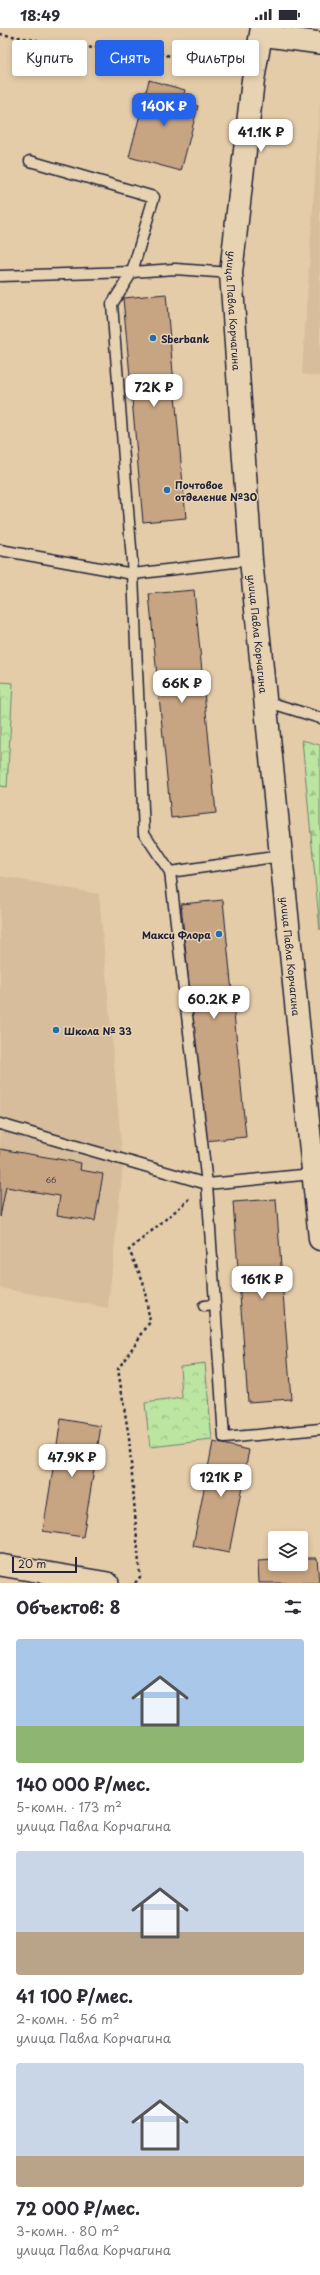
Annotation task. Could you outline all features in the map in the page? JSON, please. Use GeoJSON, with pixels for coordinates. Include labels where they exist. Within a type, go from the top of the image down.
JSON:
{"type":"FeatureCollection","features":[{"type":"Feature","properties":{"kind":"main road","name":"улица Павла Корчагина"},"geometry":{"type":"LineString","coordinates":[[261,31],[253,80],[232,273],[251,560],[320,1239]]}},
{"type":"Feature","properties":{"kind":"street"},"geometry":{"type":"LineString","coordinates":[[261,31],[320,43]]}},
{"type":"Feature","properties":{"kind":"street"},"geometry":{"type":"LineString","coordinates":[[0,1565],[108,1583]]}},
{"type":"Feature","properties":{"kind":"lane"},"geometry":{"type":"LineString","coordinates":[[30,161],[154,198],[132,272],[112,304],[133,574],[144,833],[170,872],[207,1184],[224,1438],[320,1429]]}},
{"type":"Feature","properties":{"kind":"lane"},"geometry":{"type":"LineString","coordinates":[[0,276],[132,272],[176,269],[232,273]]}},
{"type":"Feature","properties":{"kind":"lane"},"geometry":{"type":"LineString","coordinates":[[0,550],[133,574],[251,560]]}},
{"type":"Feature","properties":{"kind":"lane"},"geometry":{"type":"LineString","coordinates":[[265,701],[320,718]]}},
{"type":"Feature","properties":{"kind":"lane"},"geometry":{"type":"LineString","coordinates":[[170,872],[281,856]]}},
{"type":"Feature","properties":{"kind":"lane"},"geometry":{"type":"LineString","coordinates":[[0,1124],[207,1184],[313,1174]]}},
{"type":"Feature","properties":{"kind":"lane"},"geometry":{"type":"LineString","coordinates":[[204,1306],[215,1305]]}},
{"type":"Feature","properties":{"kind":"path"},"geometry":{"type":"LineString","coordinates":[[0,34],[76,47],[145,50],[212,66],[253,80]]}},
{"type":"Feature","properties":{"kind":"path"},"geometry":{"type":"LineString","coordinates":[[135,1583],[140,1577],[129,1438],[118,1369],[150,1322],[143,1281],[129,1250],[207,1184]]}},
{"type":"Feature","properties":{"kind":"shaded area"},"geometry":{"type":"Polygon","coordinates":[[[320,101],[320,376],[302,374],[320,101]]]}},
{"type":"Feature","properties":{"kind":"shaded area","name":"Школа № 33"},"geometry":{"type":"Polygon","coordinates":[[[0,876],[99,894],[123,1165],[108,1308],[0,1288],[0,876]]]}},
{"type":"Feature","properties":{"kind":"green space"},"geometry":{"type":"Polygon","coordinates":[[[0,682],[13,683],[7,787],[0,786],[0,682]]]}},
{"type":"Feature","properties":{"kind":"green space"},"geometry":{"type":"Polygon","coordinates":[[[302,740],[320,745],[320,930],[302,740]]]}},
{"type":"Feature","properties":{"kind":"green space"},"geometry":{"type":"Polygon","coordinates":[[[205,1363],[212,1440],[150,1447],[145,1403],[182,1398],[180,1366],[205,1363]]]}},
{"type":"Feature","properties":{"kind":"building"},"geometry":{"type":"Polygon","coordinates":[[[149,80],[185,90],[182,102],[198,106],[181,171],[129,157],[149,80]]]}},
{"type":"Feature","properties":{"kind":"building"},"geometry":{"type":"Polygon","coordinates":[[[166,294],[186,518],[143,522],[123,298],[166,294]]]}},
{"type":"Feature","properties":{"kind":"building"},"geometry":{"type":"Polygon","coordinates":[[[194,590],[216,813],[171,818],[149,594],[194,590]]]}},
{"type":"Feature","properties":{"kind":"building"},"geometry":{"type":"Polygon","coordinates":[[[223,900],[246,1137],[204,1141],[181,904],[223,900]]]}},
{"type":"Feature","properties":{"kind":"building"},"geometry":{"type":"Polygon","coordinates":[[[0,1149],[81,1163],[80,1170],[103,1174],[95,1221],[57,1215],[60,1196],[6,1187],[0,1217],[0,1149]]]}},
{"type":"Feature","properties":{"kind":"building"},"geometry":{"type":"Polygon","coordinates":[[[276,1199],[291,1399],[248,1402],[233,1202],[276,1199]]]}},
{"type":"Feature","properties":{"kind":"building"},"geometry":{"type":"Polygon","coordinates":[[[61,1419],[101,1426],[83,1537],[43,1531],[61,1419]]]}},
{"type":"Feature","properties":{"kind":"building"},"geometry":{"type":"Polygon","coordinates":[[[213,1442],[249,1450],[229,1553],[193,1546],[213,1442]]]}},
{"type":"Feature","properties":{"kind":"building"},"geometry":{"type":"Polygon","coordinates":[[[308,1558],[317,1558],[319,1583],[259,1583],[258,1561],[268,1560],[268,1571],[308,1571],[308,1558]]]}},
{"type":"Feature","properties":{"kind":"place","name":"Sberbank"},"geometry":{"type":"Point","coordinates":[153,338]}},
{"type":"Feature","properties":{"kind":"place","name":"Почтовое отделение №30"},"geometry":{"type":"Point","coordinates":[167,490]}},
{"type":"Feature","properties":{"kind":"place","name":"Макси Флора"},"geometry":{"type":"Point","coordinates":[219,934]}},
{"type":"Feature","properties":{"kind":"place","name":"Школа № 33"},"geometry":{"type":"Point","coordinates":[56,1030]}}]}
